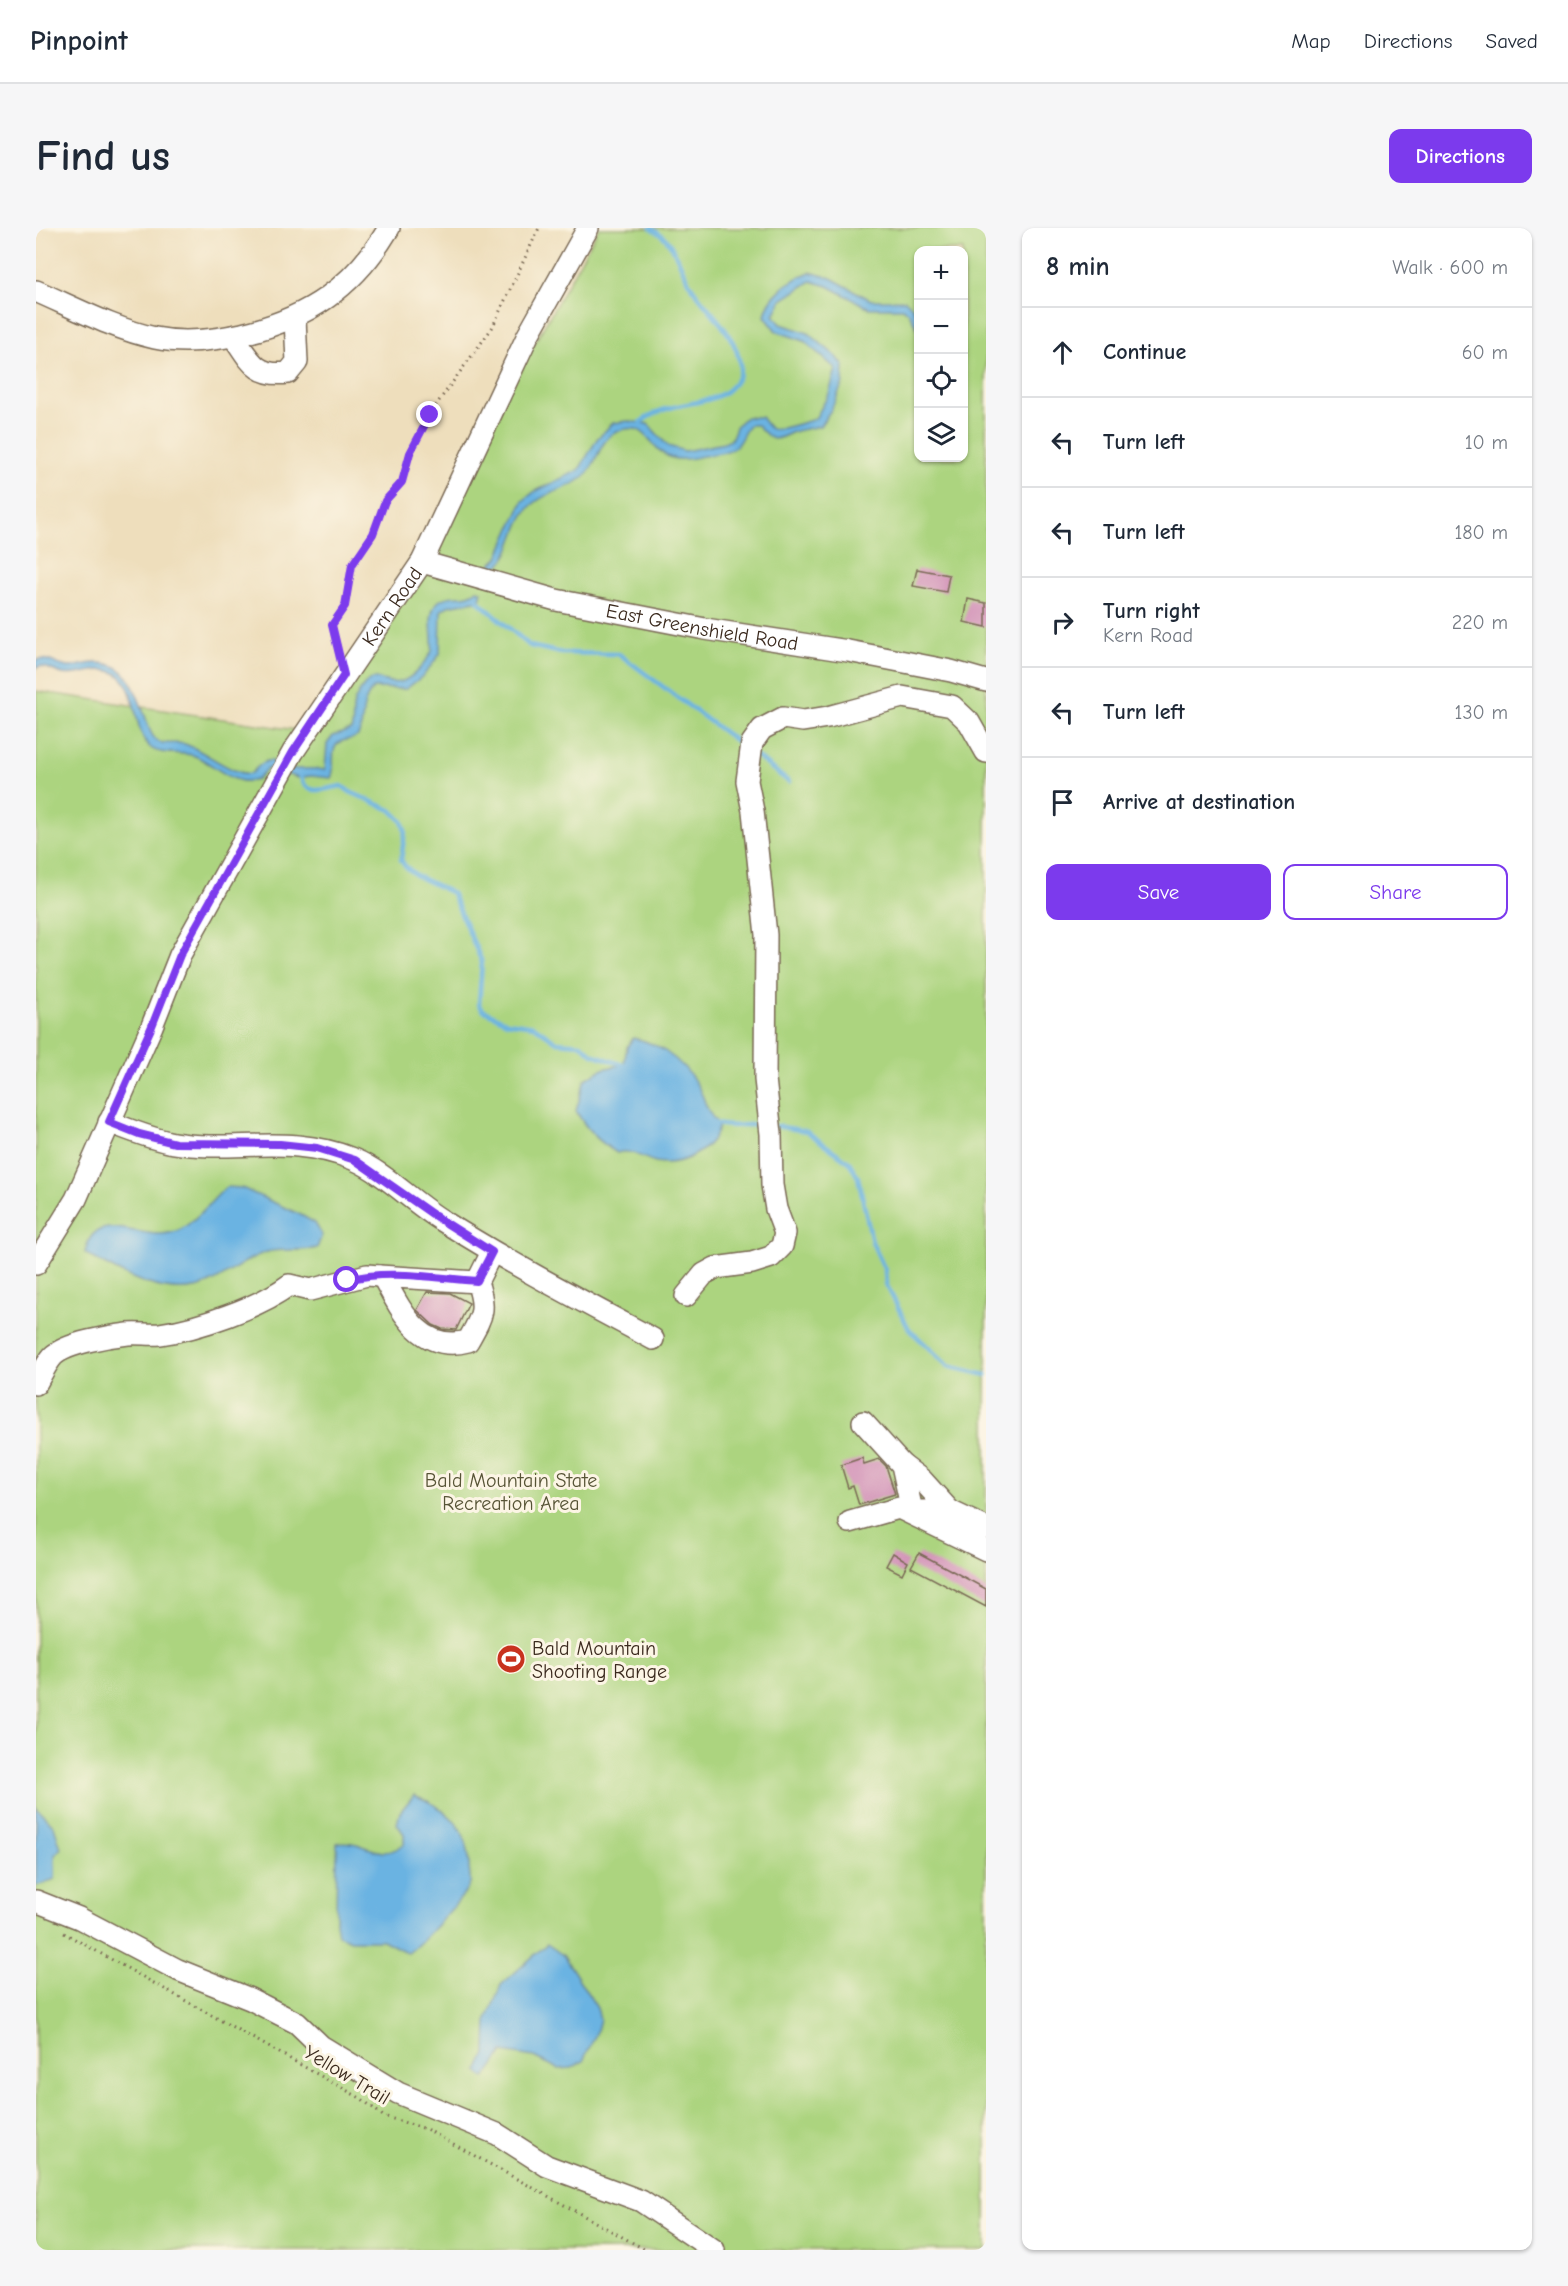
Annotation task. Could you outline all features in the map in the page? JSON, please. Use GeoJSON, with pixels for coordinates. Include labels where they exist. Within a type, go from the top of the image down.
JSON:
{"type":"FeatureCollection","features":[{"type":"Feature","properties":{"kind":"street"},"geometry":{"type":"LineString","coordinates":[[36,291],[123,329],[156,338],[189,342],[233,336],[296,318],[330,296],[354,276],[374,254],[390,228]]}},
{"type":"Feature","properties":{"kind":"street","name":"Kern Road"},"geometry":{"type":"LineString","coordinates":[[36,1264],[76,1199],[152,1026],[180,955],[293,752],[422,562],[528,335],[588,228]]}},
{"type":"Feature","properties":{"kind":"street"},"geometry":{"type":"LineString","coordinates":[[233,336],[254,366],[270,375],[288,373],[297,362],[296,318]]}},
{"type":"Feature","properties":{"kind":"street","name":"East Greenshield Road"},"geometry":{"type":"LineString","coordinates":[[422,562],[556,600],[705,629],[848,651],[951,671],[986,681]]}},
{"type":"Feature","properties":{"kind":"street"},"geometry":{"type":"LineString","coordinates":[[686,1296],[704,1274],[714,1268],[752,1263],[771,1257],[782,1246],[785,1233],[776,1209],[772,1185],[771,1134],[765,1078],[766,935],[753,811],[747,782],[752,743],[762,729],[783,718],[803,721],[828,717],[902,697],[952,706],[969,722],[983,743]]}},
{"type":"Feature","properties":{"kind":"street"},"geometry":{"type":"LineString","coordinates":[[109,1122],[139,1134],[175,1143],[280,1144],[317,1148],[355,1160],[435,1216],[492,1252],[653,1339]]}},
{"type":"Feature","properties":{"kind":"street"},"geometry":{"type":"LineString","coordinates":[[379,1276],[384,1279],[402,1313],[420,1332],[441,1343],[454,1345],[468,1341],[482,1316],[484,1300],[477,1281],[492,1252]]}},
{"type":"Feature","properties":{"kind":"street"},"geometry":{"type":"LineString","coordinates":[[36,1384],[53,1356],[95,1339],[129,1334],[160,1334],[182,1328],[255,1306],[289,1285],[310,1290],[368,1275],[477,1281]]}},
{"type":"Feature","properties":{"kind":"street"},"geometry":{"type":"LineString","coordinates":[[863,1422],[902,1465],[922,1480],[950,1512]]}},
{"type":"Feature","properties":{"kind":"street"},"geometry":{"type":"LineString","coordinates":[[902,1465],[912,1511],[986,1550]]}},
{"type":"Feature","properties":{"kind":"street"},"geometry":{"type":"LineString","coordinates":[[850,1522],[893,1508],[950,1512],[986,1528]]}},
{"type":"Feature","properties":{"kind":"street"},"geometry":{"type":"LineString","coordinates":[[36,1901],[79,1918],[178,1970],[250,1999],[288,2018],[297,2023],[321,2046],[398,2093],[497,2134],[547,2166],[641,2201],[714,2250]]}},
{"type":"Feature","properties":{"kind":"path"},"geometry":{"type":"LineString","coordinates":[[344,675],[332,625],[345,606],[352,565],[373,534],[385,501],[402,482],[416,440],[436,405],[492,328],[539,228]]}},
{"type":"Feature","properties":{"kind":"path","name":"Yellow Trail"},"geometry":{"type":"LineString","coordinates":[[56,1929],[182,1996],[362,2099],[383,2116],[426,2129],[646,2250]]}},
{"type":"Feature","properties":{"kind":"green space","name":"Bald Mountain State Recreation Area"},"geometry":{"type":"Polygon","coordinates":[[[599,228],[986,228],[986,2250],[36,2250],[36,691],[316,733],[599,228]]]}},
{"type":"Feature","properties":{"kind":"water"},"geometry":{"type":"Polygon","coordinates":[[[810,272],[831,278],[871,300],[905,300],[914,309],[914,322],[908,312],[902,308],[869,308],[828,286],[811,281],[782,300],[774,315],[781,324],[808,333],[837,357],[844,366],[843,383],[831,410],[820,426],[796,431],[775,439],[767,436],[757,425],[750,425],[732,449],[684,459],[669,457],[662,453],[647,436],[635,429],[617,432],[606,440],[585,476],[543,497],[530,507],[520,523],[505,558],[492,572],[486,570],[498,557],[523,501],[534,492],[579,470],[597,439],[613,423],[628,421],[648,424],[668,446],[685,451],[731,440],[737,425],[746,417],[761,417],[773,430],[815,419],[829,394],[836,369],[804,341],[776,331],[765,316],[770,301],[795,279],[810,272]]]}},
{"type":"Feature","properties":{"kind":"water"},"geometry":{"type":"Polygon","coordinates":[[[477,590],[482,591],[480,600],[448,606],[441,611],[440,654],[424,675],[406,689],[373,688],[365,702],[358,736],[340,742],[334,749],[331,778],[311,776],[298,778],[267,768],[257,780],[240,780],[232,778],[195,756],[155,750],[145,741],[129,689],[117,674],[97,670],[70,675],[41,666],[36,668],[36,660],[41,659],[67,667],[89,663],[115,666],[133,685],[155,739],[161,743],[181,743],[193,747],[237,771],[252,773],[269,761],[289,768],[325,770],[327,744],[333,736],[351,730],[354,702],[368,681],[378,679],[395,683],[412,676],[432,651],[431,620],[437,603],[446,597],[468,595],[477,590]]]}},
{"type":"Feature","properties":{"kind":"water"},"geometry":{"type":"Polygon","coordinates":[[[633,1038],[655,1045],[684,1067],[692,1076],[709,1112],[719,1125],[710,1142],[695,1155],[666,1163],[651,1161],[627,1152],[617,1153],[594,1135],[576,1111],[585,1079],[603,1069],[624,1064],[627,1047],[633,1038]]]}},
{"type":"Feature","properties":{"kind":"water"},"geometry":{"type":"Polygon","coordinates":[[[226,1187],[242,1188],[315,1223],[322,1235],[317,1248],[267,1252],[252,1258],[210,1283],[195,1288],[179,1289],[162,1287],[129,1277],[85,1253],[90,1238],[99,1230],[110,1228],[152,1234],[181,1229],[198,1216],[226,1187]]]}},
{"type":"Feature","properties":{"kind":"water"},"geometry":{"type":"Polygon","coordinates":[[[414,1795],[437,1806],[461,1830],[468,1853],[470,1884],[467,1890],[452,1909],[408,1953],[383,1940],[351,1940],[338,1935],[336,1922],[337,1843],[347,1842],[386,1852],[395,1850],[404,1844],[404,1834],[397,1824],[400,1812],[414,1795]]]}},
{"type":"Feature","properties":{"kind":"water"},"geometry":{"type":"Polygon","coordinates":[[[36,1807],[54,1826],[61,1848],[55,1855],[55,1879],[36,1886],[36,1807]]]}},
{"type":"Feature","properties":{"kind":"water"},"geometry":{"type":"Polygon","coordinates":[[[547,1944],[564,1956],[597,2008],[600,2019],[596,2034],[583,2061],[572,2068],[559,2069],[534,2057],[503,2052],[485,2078],[478,2072],[486,2054],[487,2020],[501,1985],[547,1944]]]}},
{"type":"Feature","properties":{"kind":"building"},"geometry":{"type":"Polygon","coordinates":[[[917,569],[949,575],[946,592],[913,586],[917,569]]]}},
{"type":"Feature","properties":{"kind":"building"},"geometry":{"type":"Polygon","coordinates":[[[968,599],[986,603],[986,627],[964,622],[968,599]]]}},
{"type":"Feature","properties":{"kind":"building"},"geometry":{"type":"Polygon","coordinates":[[[427,1292],[450,1293],[469,1303],[456,1330],[442,1329],[433,1325],[417,1310],[427,1292]]]}},
{"type":"Feature","properties":{"kind":"building"},"geometry":{"type":"Polygon","coordinates":[[[862,1458],[864,1464],[879,1459],[886,1466],[895,1494],[859,1505],[853,1486],[848,1488],[841,1465],[862,1458]]]}},
{"type":"Feature","properties":{"kind":"building"},"geometry":{"type":"Polygon","coordinates":[[[893,1553],[908,1562],[902,1574],[886,1566],[893,1553]]]}},
{"type":"Feature","properties":{"kind":"building"},"geometry":{"type":"Polygon","coordinates":[[[919,1553],[986,1589],[986,1607],[911,1567],[919,1553]]]}},
{"type":"Feature","properties":{"kind":"waterway"},"geometry":{"type":"LineString","coordinates":[[641,422],[664,410],[720,395],[734,384],[740,368],[737,353],[727,332],[690,284],[670,244],[651,228]]}},
{"type":"Feature","properties":{"kind":"waterway"},"geometry":{"type":"LineString","coordinates":[[478,601],[530,646],[562,653],[619,654],[744,747]]}},
{"type":"Feature","properties":{"kind":"waterway"},"geometry":{"type":"LineString","coordinates":[[756,756],[789,782]]}},
{"type":"Feature","properties":{"kind":"waterway"},"geometry":{"type":"LineString","coordinates":[[301,777],[307,788],[312,790],[342,786],[350,792],[391,810],[402,821],[405,831],[401,860],[417,876],[452,893],[482,962],[479,1004],[483,1010],[507,1022],[534,1026],[557,1042],[581,1044],[593,1054],[626,1066]]}},
{"type":"Feature","properties":{"kind":"waterway"},"geometry":{"type":"LineString","coordinates":[[714,1123],[726,1126],[765,1125]]}},
{"type":"Feature","properties":{"kind":"waterway"},"geometry":{"type":"LineString","coordinates":[[776,1126],[806,1131],[849,1162],[858,1177],[872,1242],[885,1270],[886,1284],[909,1329],[948,1366],[986,1375]]}},
{"type":"Feature","properties":{"kind":"place","name":"Bald Mountain Shooting Range"},"geometry":{"type":"Point","coordinates":[511,1659]}},
{"type":"Feature","properties":{"kind":"route"},"geometry":{"type":"LineString","coordinates":[[347,1280],[384,1274],[477,1281],[492,1252],[435,1216],[355,1160],[317,1148],[280,1144],[175,1143],[139,1134],[109,1122],[152,1026],[180,955],[293,752],[344,675],[332,625],[345,606],[352,565],[359,551],[373,534],[385,501],[402,482],[410,453],[430,415]]}}]}
